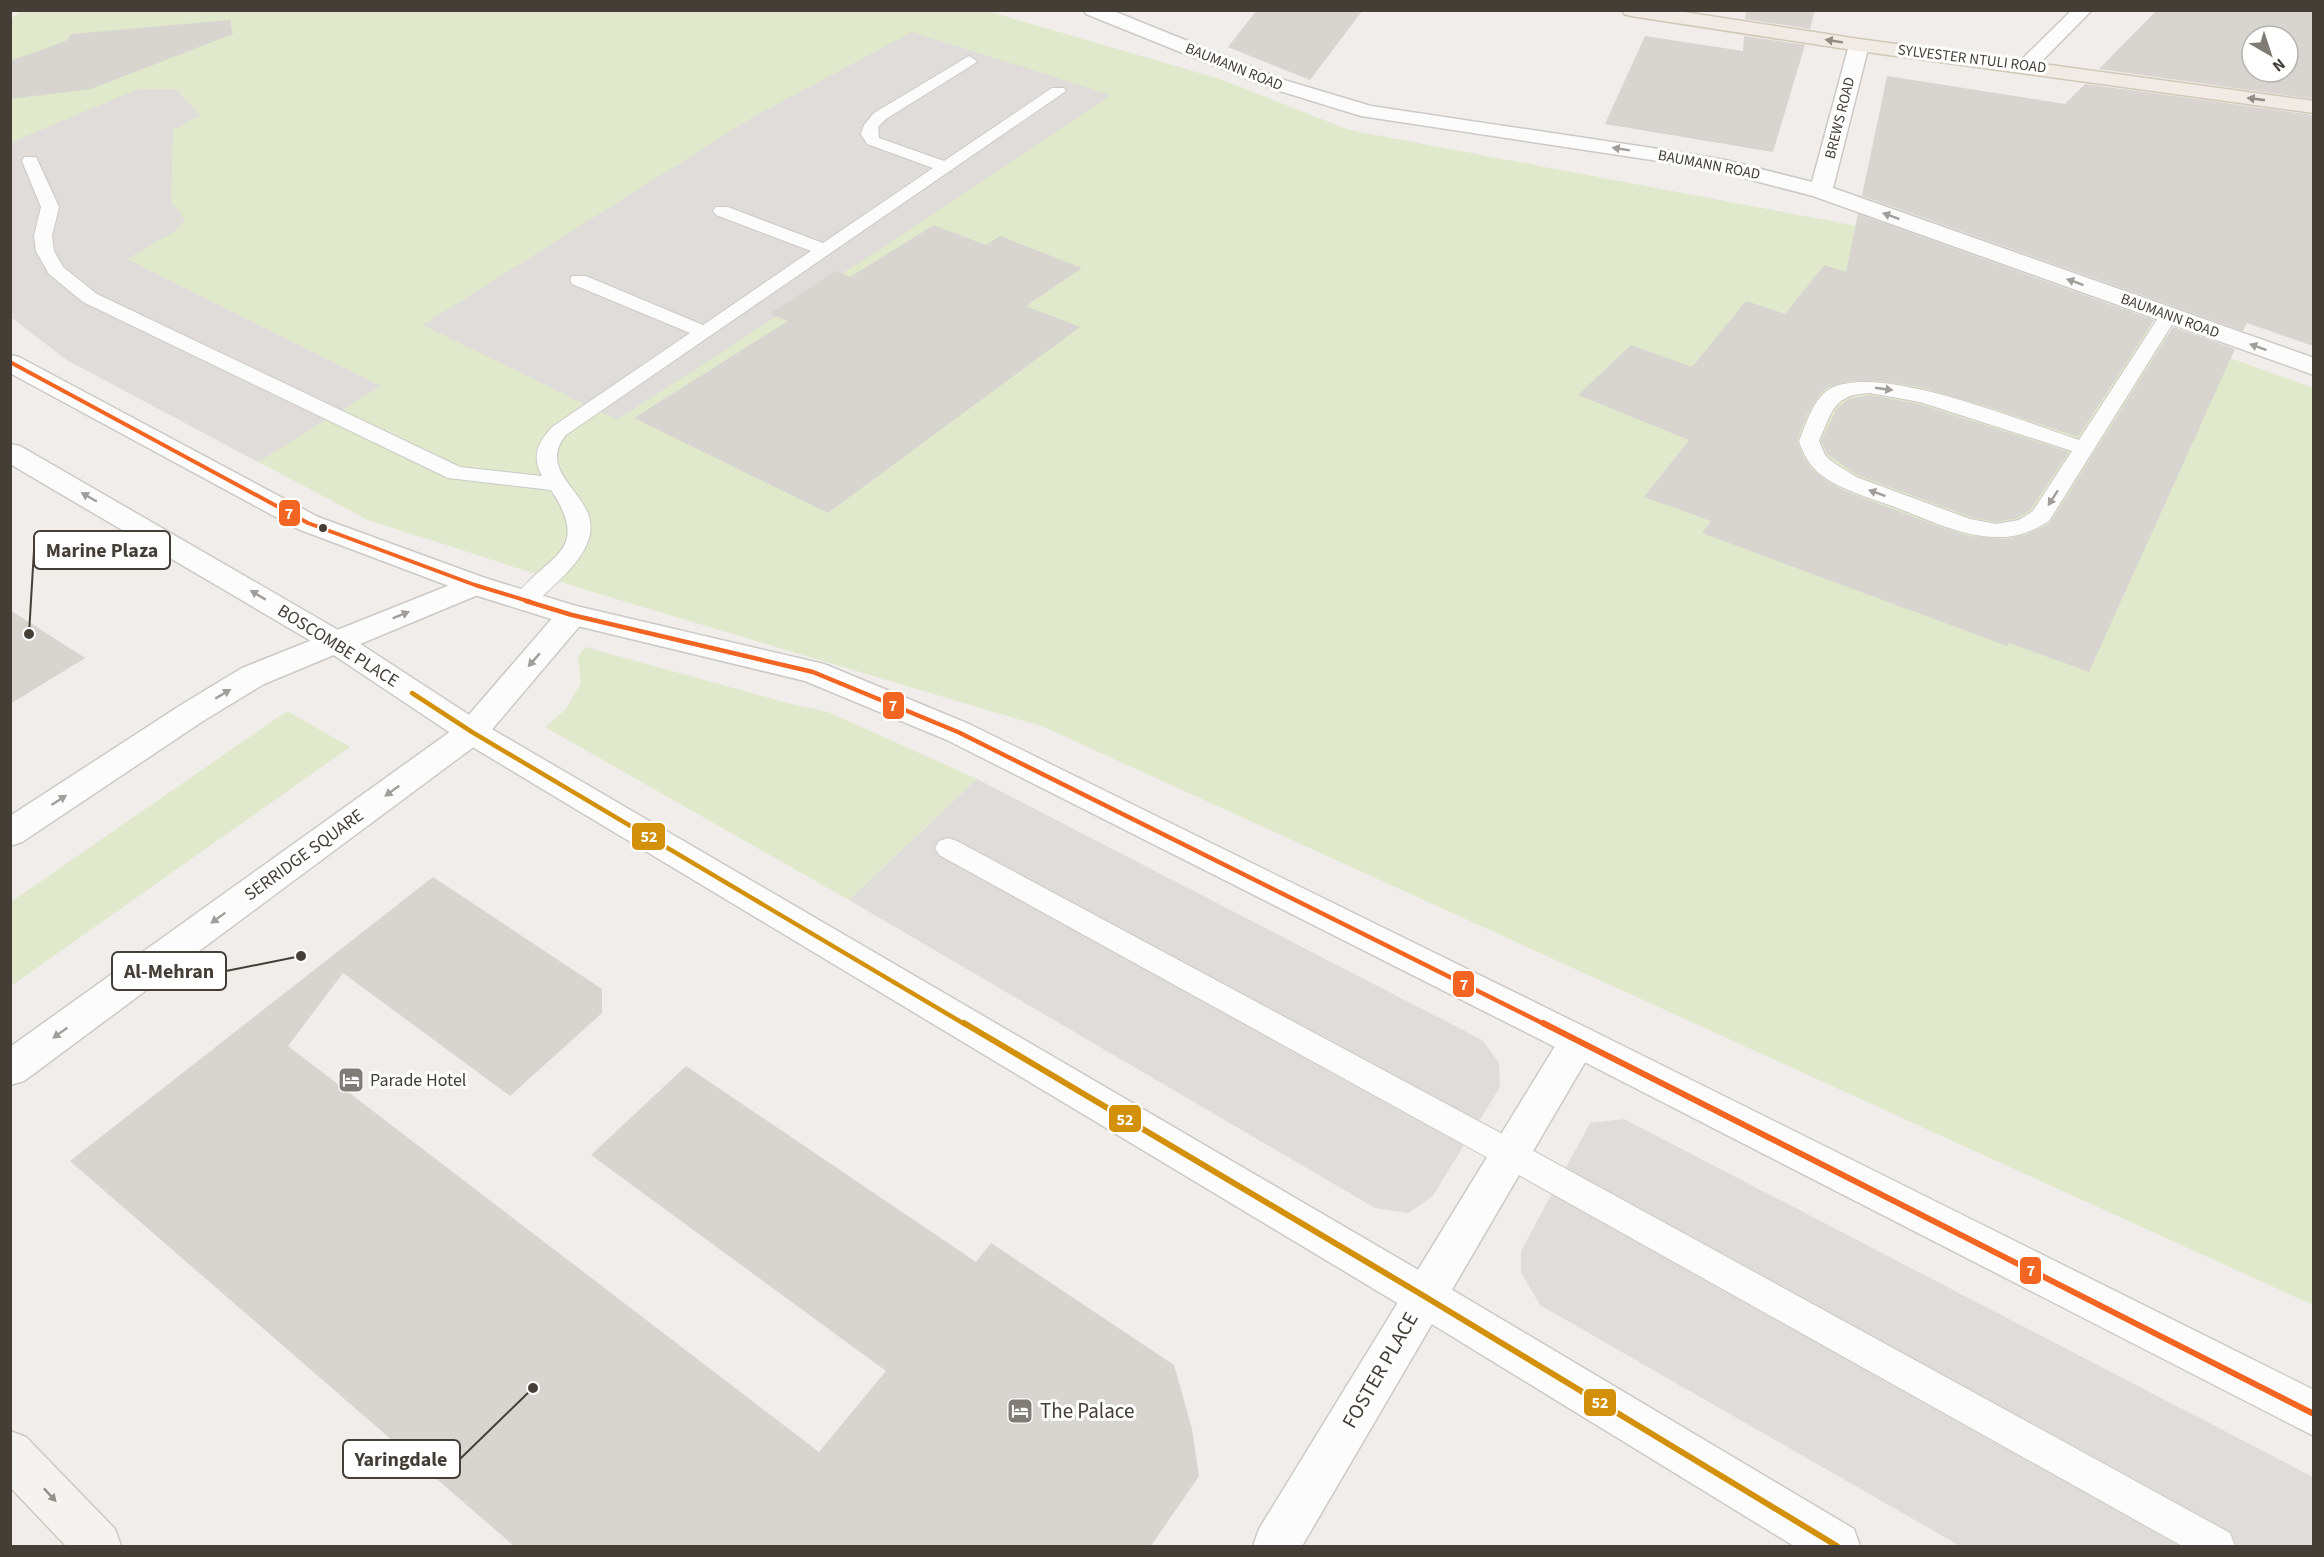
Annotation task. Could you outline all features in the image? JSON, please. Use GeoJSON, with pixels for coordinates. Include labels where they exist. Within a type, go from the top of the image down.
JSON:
{"type":"FeatureCollection","features":[{"type":"Feature","properties":{"kind":"main road","name":"SYLVESTER NTULI ROAD"},"geometry":{"type":"LineString","coordinates":[[1631,10],[1859,45],[2313,107]]}},
{"type":"Feature","properties":{"kind":"main road"},"geometry":{"type":"LineString","coordinates":[[10,1453],[98,1546]]}},
{"type":"Feature","properties":{"kind":"street","name":"BAUMANN ROAD"},"geometry":{"type":"LineString","coordinates":[[1093,10],[1277,84],[1368,112],[1652,154],[1735,170],[1821,191],[2313,367]]}},
{"type":"Feature","properties":{"kind":"street"},"geometry":{"type":"LineString","coordinates":[[2026,66],[2083,10]]}},
{"type":"Feature","properties":{"kind":"street","name":"BREWS ROAD"},"geometry":{"type":"LineString","coordinates":[[1821,191],[1859,45]]}},
{"type":"Feature","properties":{"kind":"street"},"geometry":{"type":"LineString","coordinates":[[10,362],[308,523],[524,601],[572,615],[813,672],[958,732],[1578,1041],[2313,1414]]}},
{"type":"Feature","properties":{"kind":"street","name":"BOSCOMBE PLACE"},"geometry":{"type":"LineString","coordinates":[[10,452],[334,641],[472,732],[1424,1296],[1837,1546]]}},
{"type":"Feature","properties":{"kind":"street"},"geometry":{"type":"LineString","coordinates":[[10,833],[192,713],[253,676],[475,585]]}},
{"type":"Feature","properties":{"kind":"street","name":"SERRIDGE SQUARE"},"geometry":{"type":"LineString","coordinates":[[10,1069],[472,732],[572,615]]}},
{"type":"Feature","properties":{"kind":"street","name":"FOSTER PLACE"},"geometry":{"type":"LineString","coordinates":[[1276,1546],[1578,1041]]}},
{"type":"Feature","properties":{"kind":"lane"},"geometry":{"type":"LineString","coordinates":[[946,167],[873,141],[869,135],[869,128],[880,116],[969,61]]}},
{"type":"Feature","properties":{"kind":"lane"},"geometry":{"type":"LineString","coordinates":[[524,601],[569,554],[580,532],[578,518],[559,484],[550,473],[545,456],[548,446],[559,431],[1058,91]]}},
{"type":"Feature","properties":{"kind":"lane"},"geometry":{"type":"LineString","coordinates":[[30,161],[50,207],[43,236],[45,251],[55,270],[90,298],[454,473],[559,484]]}},
{"type":"Feature","properties":{"kind":"lane"},"geometry":{"type":"LineString","coordinates":[[722,211],[825,250]]}},
{"type":"Feature","properties":{"kind":"lane"},"geometry":{"type":"LineString","coordinates":[[579,280],[704,333]]}},
{"type":"Feature","properties":{"kind":"lane"},"geometry":{"type":"LineString","coordinates":[[2085,449],[1903,392],[1870,387],[1851,388],[1837,393],[1828,400],[1809,441],[1816,461],[1830,473],[1848,482],[1971,527],[2002,530],[2021,527],[2035,522],[2041,516],[2085,449],[2169,315]]}},
{"type":"Feature","properties":{"kind":"lane"},"geometry":{"type":"LineString","coordinates":[[948,848],[1510,1154],[2217,1546]]}},
{"type":"Feature","properties":{"kind":"green space"},"geometry":{"type":"Polygon","coordinates":[[[22,10],[987,11],[1220,79],[1349,130],[1873,229],[2313,388],[2313,1305],[1044,727],[586,590],[368,520],[67,360],[11,317],[10,20],[22,10]]]}},
{"type":"Feature","properties":{"kind":"green space"},"geometry":{"type":"Polygon","coordinates":[[[585,647],[791,704],[828,712],[977,779],[849,900],[545,727],[566,709],[581,683],[578,657],[585,647]]]}},
{"type":"Feature","properties":{"kind":"green space"},"geometry":{"type":"Polygon","coordinates":[[[287,711],[350,747],[11,986],[11,902],[287,711]]]}},
{"type":"Feature","properties":{"kind":"shaded area"},"geometry":{"type":"Polygon","coordinates":[[[912,32],[1111,95],[617,420],[423,325],[753,117],[912,32]]]}},
{"type":"Feature","properties":{"kind":"shaded area"},"geometry":{"type":"Polygon","coordinates":[[[138,89],[176,89],[200,115],[173,130],[171,201],[185,220],[177,230],[127,259],[381,386],[258,462],[67,360],[11,317],[10,143],[138,89]]]}},
{"type":"Feature","properties":{"kind":"shaded area"},"geometry":{"type":"Polygon","coordinates":[[[977,779],[1482,1040],[1499,1063],[1500,1087],[1432,1197],[1408,1213],[1375,1208],[849,900],[977,779]]]}},
{"type":"Feature","properties":{"kind":"shaded area"},"geometry":{"type":"Polygon","coordinates":[[[1624,1119],[2313,1477],[2313,1546],[1960,1546],[1540,1305],[1521,1272],[1521,1251],[1590,1123],[1624,1119]]]}},
{"type":"Feature","properties":{"kind":"building"},"geometry":{"type":"Polygon","coordinates":[[[1257,10],[1363,10],[1310,80],[1228,47],[1257,10]]]}},
{"type":"Feature","properties":{"kind":"building"},"geometry":{"type":"Polygon","coordinates":[[[1746,10],[1815,10],[1810,29],[1745,19],[1746,10]]]}},
{"type":"Feature","properties":{"kind":"building"},"geometry":{"type":"Polygon","coordinates":[[[2157,10],[2313,10],[2313,99],[2099,69],[2157,10]]]}},
{"type":"Feature","properties":{"kind":"building"},"geometry":{"type":"Polygon","coordinates":[[[230,20],[233,34],[91,89],[10,99],[10,61],[66,41],[71,34],[230,20]]]}},
{"type":"Feature","properties":{"kind":"building"},"geometry":{"type":"Polygon","coordinates":[[[1645,36],[1743,51],[1744,36],[1805,45],[1773,152],[1605,124],[1645,36]]]}},
{"type":"Feature","properties":{"kind":"building"},"geometry":{"type":"Polygon","coordinates":[[[1887,76],[2065,104],[2085,84],[2313,115],[2313,346],[2247,323],[2243,331],[1862,196],[1887,76]]]}},
{"type":"Feature","properties":{"kind":"building"},"geometry":{"type":"Polygon","coordinates":[[[1858,214],[2154,320],[2078,437],[1989,407],[1915,386],[1880,381],[1850,381],[1827,388],[1821,393],[1808,413],[1797,440],[1803,456],[1812,469],[1828,482],[1845,491],[1943,528],[1969,536],[2004,539],[2025,535],[2050,523],[2173,327],[2235,349],[2089,672],[2009,643],[2007,646],[1702,533],[1711,521],[1644,497],[1689,440],[1578,395],[1631,345],[1692,367],[1746,301],[1785,314],[1824,265],[1846,272],[1858,214]]]}},
{"type":"Feature","properties":{"kind":"building"},"geometry":{"type":"Polygon","coordinates":[[[934,225],[986,245],[1000,236],[1082,268],[1026,306],[1080,327],[828,513],[634,418],[788,321],[769,314],[836,271],[850,277],[934,225]]]}},
{"type":"Feature","properties":{"kind":"building"},"geometry":{"type":"Polygon","coordinates":[[[1870,395],[1919,404],[2069,452],[2031,509],[2018,518],[1996,522],[1971,517],[1857,475],[1827,454],[1821,441],[1837,408],[1849,399],[1870,395]]]}},
{"type":"Feature","properties":{"kind":"building"},"geometry":{"type":"Polygon","coordinates":[[[10,610],[85,658],[10,704],[10,610]]]}},
{"type":"Feature","properties":{"kind":"building"},"geometry":{"type":"Polygon","coordinates":[[[433,877],[602,989],[602,1013],[510,1096],[343,973],[288,1046],[819,1452],[886,1371],[591,1155],[686,1066],[976,1262],[991,1243],[1174,1365],[1192,1429],[1199,1476],[1151,1546],[514,1546],[70,1161],[433,877]]]}},
{"type":"Feature","properties":{"kind":"transit line","name":"7"},"geometry":{"type":"LineString","coordinates":[[10,362],[308,523],[475,585],[572,615],[813,672],[958,732],[1578,1041],[2314,1414]]}},
{"type":"Feature","properties":{"kind":"transit line","name":"52"},"geometry":{"type":"LineString","coordinates":[[412,693],[472,732],[1424,1296],[1837,1546]]}},
{"type":"Feature","properties":{"kind":"place","name":"Marine Plaza"},"geometry":{"type":"Point","coordinates":[29,634]}},
{"type":"Feature","properties":{"kind":"place","name":"Al-Mehran"},"geometry":{"type":"Point","coordinates":[301,956]}},
{"type":"Feature","properties":{"kind":"place","name":"Parade Hotel"},"geometry":{"type":"Point","coordinates":[351,1080]}},
{"type":"Feature","properties":{"kind":"place","name":"Yaringdale"},"geometry":{"type":"Point","coordinates":[533,1388]}},
{"type":"Feature","properties":{"kind":"place","name":"The Palace"},"geometry":{"type":"Point","coordinates":[1020,1411]}}]}
